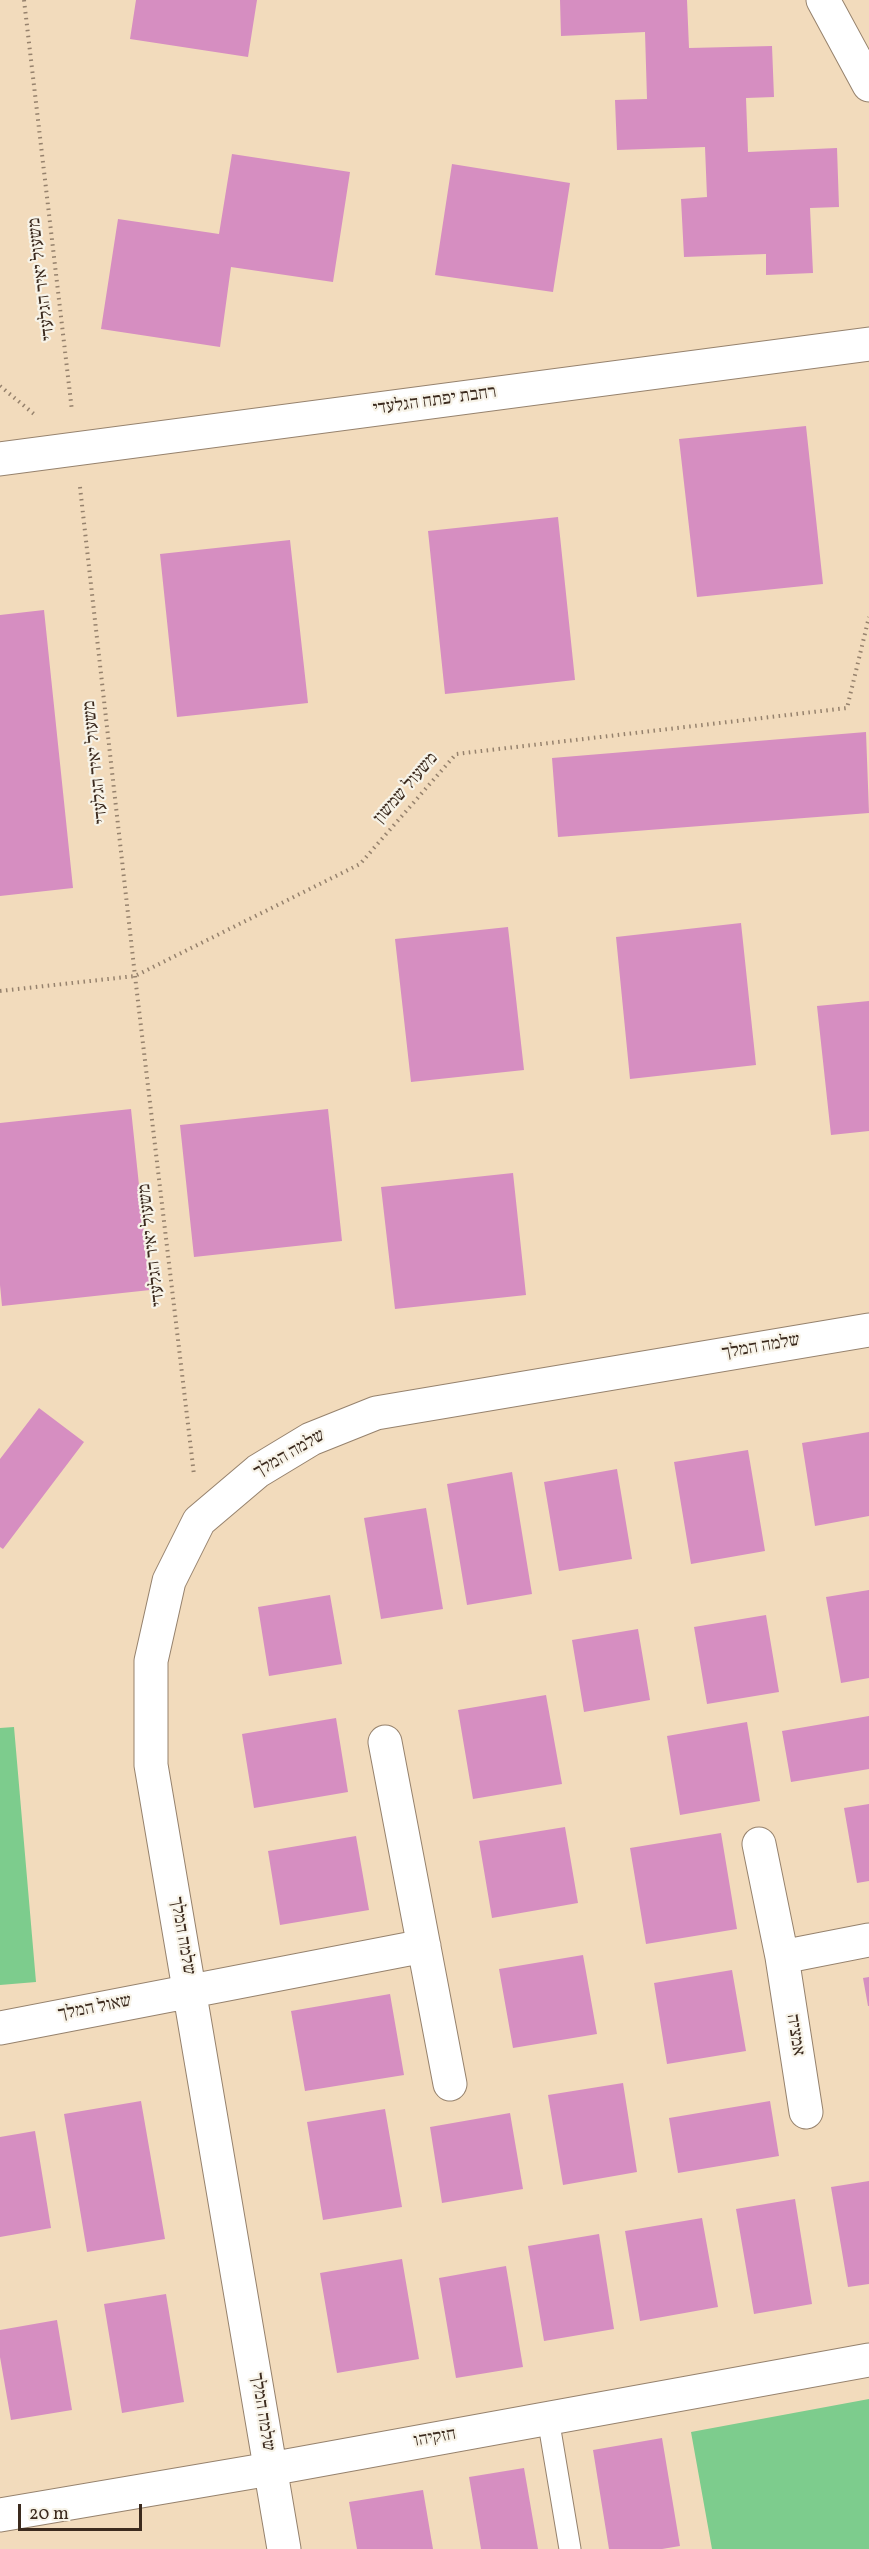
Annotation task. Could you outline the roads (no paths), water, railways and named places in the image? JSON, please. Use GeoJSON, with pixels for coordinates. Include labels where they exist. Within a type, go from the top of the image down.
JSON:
{"type":"FeatureCollection","features":[{"type":"Feature","properties":{"kind":"street"},"geometry":{"type":"LineString","coordinates":[[823,0],[869,85]]}},
{"type":"Feature","properties":{"kind":"street","name":"רחבת יפתח הגלעדי"},"geometry":{"type":"LineString","coordinates":[[0,459],[869,344]]}},
{"type":"Feature","properties":{"kind":"street","name":"שלמה המלך"},"geometry":{"type":"LineString","coordinates":[[284,2549],[151,1765],[151,1661],[169,1581],[199,1521],[267,1466],[311,1439],[376,1413],[869,1330]]}},
{"type":"Feature","properties":{"kind":"street"},"geometry":{"type":"LineString","coordinates":[[385,1742],[450,2084]]}},
{"type":"Feature","properties":{"kind":"street","name":"אמציה"},"geometry":{"type":"LineString","coordinates":[[759,1844],[782,1957],[806,2112]]}},
{"type":"Feature","properties":{"kind":"street"},"geometry":{"type":"LineString","coordinates":[[782,1957],[869,1940]]}},
{"type":"Feature","properties":{"kind":"street","name":"שלמה המלך"},"geometry":{"type":"LineString","coordinates":[[191,1991],[424,1946]]}},
{"type":"Feature","properties":{"kind":"street","name":"שאול המלך"},"geometry":{"type":"LineString","coordinates":[[0,2028],[191,1991]]}},
{"type":"Feature","properties":{"kind":"street","name":"חזקיהו"},"geometry":{"type":"LineString","coordinates":[[0,2515],[270,2469],[869,2360]]}},
{"type":"Feature","properties":{"kind":"lane"},"geometry":{"type":"LineString","coordinates":[[548,2418],[570,2549]]}}]}
